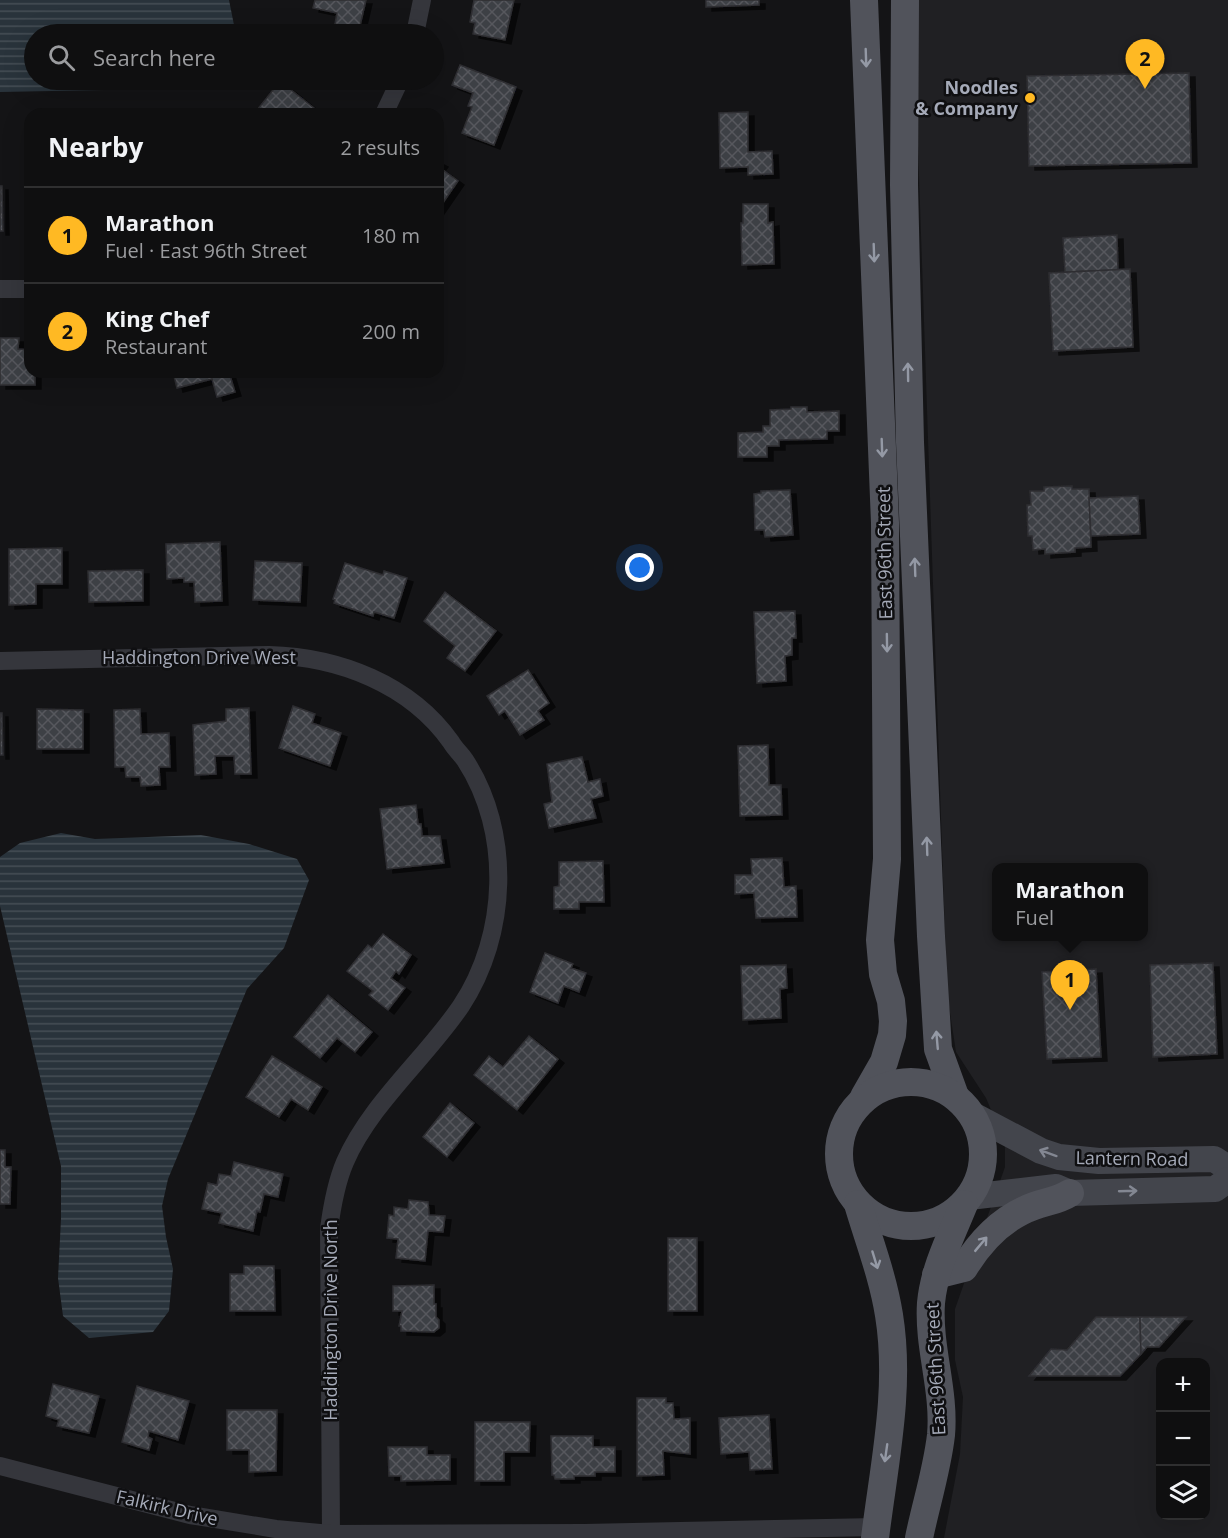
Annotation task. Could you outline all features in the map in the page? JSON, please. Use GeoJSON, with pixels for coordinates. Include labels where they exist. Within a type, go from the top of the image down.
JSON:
{"type":"FeatureCollection","features":[{"type":"Feature","properties":{"kind":"main road","name":"East 96th Street"},"geometry":{"type":"LineString","coordinates":[[864,0],[885,523],[887,859],[880,940],[883,974],[891,1001],[893,1021],[892,1035],[884,1062],[864,1097]]}},
{"type":"Feature","properties":{"kind":"main road","name":"East 96th Street"},"geometry":{"type":"LineString","coordinates":[[905,0],[904,185],[910,442],[931,924],[938,1049],[963,1105]]}},
{"type":"Feature","properties":{"kind":"main road"},"geometry":{"type":"LineString","coordinates":[[909,1081],[933,1084],[963,1105],[981,1136],[983,1160],[977,1184],[966,1200],[945,1218],[923,1226],[899,1226],[877,1218],[858,1204],[844,1185],[838,1162],[839,1137],[849,1115],[864,1097],[885,1085],[909,1081]]}},
{"type":"Feature","properties":{"kind":"main road"},"geometry":{"type":"LineString","coordinates":[[936,1275],[964,1268],[984,1239],[1012,1217],[1033,1207],[1057,1201],[1070,1193]]}},
{"type":"Feature","properties":{"kind":"main road","name":"East 96th Street"},"geometry":{"type":"LineString","coordinates":[[919,1538],[940,1436],[940,1393],[931,1327],[931,1303],[936,1275],[966,1200]]}},
{"type":"Feature","properties":{"kind":"main road"},"geometry":{"type":"LineString","coordinates":[[858,1204],[884,1292],[892,1349],[892,1405],[875,1532]]}},
{"type":"Feature","properties":{"kind":"street"},"geometry":{"type":"LineString","coordinates":[[417,24],[422,0]]}},
{"type":"Feature","properties":{"kind":"street"},"geometry":{"type":"LineString","coordinates":[[387,108],[395,90]]}},
{"type":"Feature","properties":{"kind":"street"},"geometry":{"type":"LineString","coordinates":[[0,289],[24,289]]}},
{"type":"Feature","properties":{"kind":"street","name":"Haddington Drive West"},"geometry":{"type":"LineString","coordinates":[[0,661],[290,656],[334,663],[366,675],[385,684],[421,709]]}},
{"type":"Feature","properties":{"kind":"street","name":"Haddington Drive North"},"geometry":{"type":"LineString","coordinates":[[331,1533],[329,1229],[334,1195],[344,1163],[360,1133],[461,1006],[482,968],[492,937],[499,895],[499,862],[484,799],[465,760],[445,734],[421,709]]}},
{"type":"Feature","properties":{"kind":"street","name":"Lantern Road"},"geometry":{"type":"LineString","coordinates":[[963,1105],[1041,1151],[1059,1157],[1099,1161],[1214,1159],[1228,1168]]}},
{"type":"Feature","properties":{"kind":"street","name":"Lantern Road"},"geometry":{"type":"LineString","coordinates":[[966,1200],[1056,1187],[1070,1193],[1215,1189],[1228,1180]]}},
{"type":"Feature","properties":{"kind":"street","name":"Falkirk Drive"},"geometry":{"type":"LineString","coordinates":[[0,1466],[190,1515],[276,1529],[331,1533],[584,1535],[875,1532]]}},
{"type":"Feature","properties":{"kind":"shaded area"},"geometry":{"type":"Polygon","coordinates":[[[0,0],[229,0],[234,24],[24,24],[24,90],[104,90],[0,92],[0,0]]]}},
{"type":"Feature","properties":{"kind":"shaded area"},"geometry":{"type":"Polygon","coordinates":[[[913,0],[1228,0],[1228,1538],[944,1538],[960,1454],[963,1397],[955,1360],[955,1309],[1005,1167],[1005,1143],[986,1098],[956,1052],[947,993],[913,0]]]}},
{"type":"Feature","properties":{"kind":"shaded area"},"geometry":{"type":"Polygon","coordinates":[[[61,833],[95,839],[201,835],[249,844],[297,859],[309,880],[284,948],[247,989],[168,1179],[162,1206],[173,1269],[169,1311],[153,1332],[89,1338],[63,1316],[58,1278],[61,1166],[0,906],[0,857],[20,843],[61,833]]]}},
{"type":"Feature","properties":{"kind":"building"},"geometry":{"type":"Polygon","coordinates":[[[315,0],[366,0],[360,24],[335,24],[337,13],[313,8],[315,0]]]}},
{"type":"Feature","properties":{"kind":"building"},"geometry":{"type":"Polygon","coordinates":[[[474,0],[514,0],[505,40],[473,34],[475,23],[470,22],[474,0]]]}},
{"type":"Feature","properties":{"kind":"building"},"geometry":{"type":"Polygon","coordinates":[[[706,0],[759,0],[759,5],[706,7],[706,0]]]}},
{"type":"Feature","properties":{"kind":"building"},"geometry":{"type":"Polygon","coordinates":[[[460,65],[516,87],[494,145],[462,133],[472,107],[468,106],[473,93],[452,85],[460,65]]]}},
{"type":"Feature","properties":{"kind":"building"},"geometry":{"type":"Polygon","coordinates":[[[1189,73],[1191,163],[1029,166],[1027,76],[1189,73]]]}},
{"type":"Feature","properties":{"kind":"building"},"geometry":{"type":"Polygon","coordinates":[[[273,90],[291,90],[314,108],[259,108],[273,90]]]}},
{"type":"Feature","properties":{"kind":"building"},"geometry":{"type":"Polygon","coordinates":[[[748,112],[748,152],[772,151],[773,174],[748,175],[748,167],[720,168],[719,113],[748,112]]]}},
{"type":"Feature","properties":{"kind":"building"},"geometry":{"type":"Polygon","coordinates":[[[444,171],[458,181],[444,201],[444,171]]]}},
{"type":"Feature","properties":{"kind":"building"},"geometry":{"type":"Polygon","coordinates":[[[0,186],[2,186],[3,231],[0,231],[0,186]]]}},
{"type":"Feature","properties":{"kind":"building"},"geometry":{"type":"Polygon","coordinates":[[[743,204],[768,204],[768,223],[773,222],[774,264],[742,265],[743,204]]]}},
{"type":"Feature","properties":{"kind":"building"},"geometry":{"type":"Polygon","coordinates":[[[1117,235],[1118,270],[1065,272],[1063,238],[1117,235]]]}},
{"type":"Feature","properties":{"kind":"building"},"geometry":{"type":"Polygon","coordinates":[[[1130,269],[1133,347],[1053,351],[1049,273],[1130,269]]]}},
{"type":"Feature","properties":{"kind":"building"},"geometry":{"type":"Polygon","coordinates":[[[0,338],[19,338],[18,349],[24,350],[24,378],[35,378],[35,385],[0,385],[0,338]]]}},
{"type":"Feature","properties":{"kind":"building"},"geometry":{"type":"Polygon","coordinates":[[[174,378],[231,378],[235,392],[217,397],[212,379],[177,388],[174,378]]]}},
{"type":"Feature","properties":{"kind":"building"},"geometry":{"type":"Polygon","coordinates":[[[791,407],[807,407],[807,412],[839,411],[839,431],[827,431],[827,439],[779,440],[779,446],[767,446],[767,457],[738,457],[738,433],[763,432],[763,426],[770,426],[770,410],[791,409],[791,407]]]}},
{"type":"Feature","properties":{"kind":"building"},"geometry":{"type":"Polygon","coordinates":[[[1072,486],[1072,489],[1089,489],[1091,547],[1075,548],[1075,552],[1045,554],[1045,549],[1033,550],[1032,536],[1028,536],[1027,505],[1031,505],[1030,491],[1044,491],[1044,487],[1072,486]]]}},
{"type":"Feature","properties":{"kind":"building"},"geometry":{"type":"Polygon","coordinates":[[[790,490],[793,535],[765,537],[764,530],[755,530],[754,494],[761,493],[761,491],[790,490]]]}},
{"type":"Feature","properties":{"kind":"building"},"geometry":{"type":"Polygon","coordinates":[[[1138,496],[1140,534],[1091,536],[1089,498],[1138,496]]]}},
{"type":"Feature","properties":{"kind":"building"},"geometry":{"type":"Polygon","coordinates":[[[220,542],[222,601],[195,602],[194,582],[184,582],[184,578],[167,579],[166,544],[220,542]]]}},
{"type":"Feature","properties":{"kind":"building"},"geometry":{"type":"Polygon","coordinates":[[[62,548],[62,584],[36,584],[36,604],[9,605],[9,549],[62,548]]]}},
{"type":"Feature","properties":{"kind":"building"},"geometry":{"type":"Polygon","coordinates":[[[255,561],[302,563],[300,602],[253,600],[255,561]]]}},
{"type":"Feature","properties":{"kind":"building"},"geometry":{"type":"Polygon","coordinates":[[[345,563],[383,575],[384,571],[407,578],[394,618],[374,612],[373,616],[334,603],[333,599],[345,563]]]}},
{"type":"Feature","properties":{"kind":"building"},"geometry":{"type":"Polygon","coordinates":[[[143,570],[143,601],[89,602],[88,571],[143,570]]]}},
{"type":"Feature","properties":{"kind":"building"},"geometry":{"type":"Polygon","coordinates":[[[445,592],[496,631],[465,671],[447,658],[455,646],[424,621],[445,592]]]}},
{"type":"Feature","properties":{"kind":"building"},"geometry":{"type":"Polygon","coordinates":[[[795,611],[796,638],[792,638],[792,655],[785,656],[786,681],[757,683],[754,612],[795,611]]]}},
{"type":"Feature","properties":{"kind":"building"},"geometry":{"type":"Polygon","coordinates":[[[528,670],[549,703],[538,711],[544,720],[520,735],[505,711],[499,715],[487,696],[528,670]]]}},
{"type":"Feature","properties":{"kind":"building"},"geometry":{"type":"Polygon","coordinates":[[[293,706],[315,714],[312,723],[341,733],[330,766],[279,748],[293,706]]]}},
{"type":"Feature","properties":{"kind":"building"},"geometry":{"type":"Polygon","coordinates":[[[249,708],[251,774],[235,774],[234,756],[215,756],[216,774],[195,775],[193,725],[226,721],[226,709],[249,708]]]}},
{"type":"Feature","properties":{"kind":"building"},"geometry":{"type":"Polygon","coordinates":[[[37,709],[83,710],[83,749],[37,749],[37,709]]]}},
{"type":"Feature","properties":{"kind":"building"},"geometry":{"type":"Polygon","coordinates":[[[140,709],[141,734],[169,733],[170,767],[159,767],[160,785],[141,786],[140,777],[126,777],[125,767],[115,767],[114,710],[140,709]]]}},
{"type":"Feature","properties":{"kind":"building"},"geometry":{"type":"Polygon","coordinates":[[[0,713],[2,713],[3,755],[0,755],[0,713]]]}},
{"type":"Feature","properties":{"kind":"building"},"geometry":{"type":"Polygon","coordinates":[[[768,745],[769,785],[781,785],[782,815],[740,816],[738,746],[768,745]]]}},
{"type":"Feature","properties":{"kind":"building"},"geometry":{"type":"Polygon","coordinates":[[[582,757],[588,782],[600,779],[603,796],[591,799],[596,818],[549,828],[544,804],[552,802],[547,764],[582,757]]]}},
{"type":"Feature","properties":{"kind":"building"},"geometry":{"type":"Polygon","coordinates":[[[416,805],[422,836],[440,836],[444,863],[387,869],[380,809],[416,805]]]}},
{"type":"Feature","properties":{"kind":"building"},"geometry":{"type":"Polygon","coordinates":[[[782,858],[784,887],[796,886],[797,917],[756,918],[754,893],[735,894],[735,875],[752,875],[751,859],[782,858]]]}},
{"type":"Feature","properties":{"kind":"building"},"geometry":{"type":"Polygon","coordinates":[[[603,861],[604,902],[579,902],[579,909],[554,909],[554,887],[559,886],[559,862],[603,861]]]}},
{"type":"Feature","properties":{"kind":"building"},"geometry":{"type":"Polygon","coordinates":[[[383,934],[411,955],[399,974],[396,971],[391,978],[405,988],[388,1010],[369,995],[373,991],[347,971],[368,945],[372,948],[383,934]]]}},
{"type":"Feature","properties":{"kind":"building"},"geometry":{"type":"Polygon","coordinates":[[[545,953],[573,964],[571,968],[586,973],[579,992],[564,986],[558,1003],[530,992],[545,953]]]}},
{"type":"Feature","properties":{"kind":"building"},"geometry":{"type":"Polygon","coordinates":[[[1213,963],[1217,1054],[1153,1057],[1150,965],[1213,963]]]}},
{"type":"Feature","properties":{"kind":"building"},"geometry":{"type":"Polygon","coordinates":[[[786,965],[787,988],[780,989],[781,1018],[743,1020],[741,966],[786,965]]]}},
{"type":"Feature","properties":{"kind":"building"},"geometry":{"type":"Polygon","coordinates":[[[1096,969],[1101,1057],[1047,1059],[1042,972],[1096,969]]]}},
{"type":"Feature","properties":{"kind":"building"},"geometry":{"type":"Polygon","coordinates":[[[328,995],[372,1032],[355,1052],[337,1038],[320,1058],[294,1037],[328,995]]]}},
{"type":"Feature","properties":{"kind":"building"},"geometry":{"type":"Polygon","coordinates":[[[529,1036],[558,1059],[517,1110],[474,1075],[489,1056],[503,1067],[529,1036]]]}},
{"type":"Feature","properties":{"kind":"building"},"geometry":{"type":"Polygon","coordinates":[[[272,1056],[322,1087],[308,1110],[291,1099],[279,1117],[246,1097],[272,1056]]]}},
{"type":"Feature","properties":{"kind":"building"},"geometry":{"type":"Polygon","coordinates":[[[450,1103],[474,1123],[447,1157],[423,1137],[450,1103]]]}},
{"type":"Feature","properties":{"kind":"building"},"geometry":{"type":"Polygon","coordinates":[[[0,1150],[5,1150],[5,1167],[11,1167],[10,1204],[0,1204],[0,1150]]]}},
{"type":"Feature","properties":{"kind":"building"},"geometry":{"type":"Polygon","coordinates":[[[234,1162],[283,1174],[278,1197],[264,1194],[260,1212],[257,1211],[253,1231],[219,1223],[222,1213],[202,1209],[208,1183],[217,1185],[219,1174],[231,1176],[234,1162]]]}},
{"type":"Feature","properties":{"kind":"building"},"geometry":{"type":"Polygon","coordinates":[[[409,1200],[428,1202],[429,1215],[445,1216],[443,1232],[428,1231],[425,1261],[396,1258],[398,1239],[387,1238],[389,1215],[394,1216],[394,1207],[408,1209],[409,1200]]]}},
{"type":"Feature","properties":{"kind":"building"},"geometry":{"type":"Polygon","coordinates":[[[668,1238],[697,1238],[697,1311],[668,1311],[668,1238]]]}},
{"type":"Feature","properties":{"kind":"building"},"geometry":{"type":"Polygon","coordinates":[[[244,1266],[274,1266],[275,1311],[230,1311],[230,1274],[244,1274],[244,1266]]]}},
{"type":"Feature","properties":{"kind":"building"},"geometry":{"type":"Polygon","coordinates":[[[434,1285],[434,1304],[436,1304],[439,1328],[434,1332],[401,1331],[401,1326],[399,1326],[402,1311],[393,1311],[393,1286],[434,1285]]]}},
{"type":"Feature","properties":{"kind":"building"},"geometry":{"type":"Polygon","coordinates":[[[1096,1317],[1140,1317],[1141,1354],[1120,1376],[1029,1376],[1051,1349],[1067,1350],[1096,1317]]]}},
{"type":"Feature","properties":{"kind":"building"},"geometry":{"type":"Polygon","coordinates":[[[1140,1317],[1186,1317],[1159,1347],[1147,1347],[1141,1354],[1140,1317]]]}},
{"type":"Feature","properties":{"kind":"building"},"geometry":{"type":"Polygon","coordinates":[[[53,1384],[99,1396],[89,1433],[57,1426],[59,1420],[46,1416],[53,1384]]]}},
{"type":"Feature","properties":{"kind":"building"},"geometry":{"type":"Polygon","coordinates":[[[137,1386],[189,1401],[178,1440],[149,1431],[148,1437],[152,1439],[149,1450],[122,1442],[137,1386]]]}},
{"type":"Feature","properties":{"kind":"building"},"geometry":{"type":"Polygon","coordinates":[[[637,1398],[666,1398],[666,1403],[673,1403],[674,1419],[690,1418],[690,1454],[663,1451],[664,1475],[637,1476],[637,1398]]]}},
{"type":"Feature","properties":{"kind":"building"},"geometry":{"type":"Polygon","coordinates":[[[227,1410],[277,1410],[276,1471],[249,1472],[249,1450],[227,1450],[227,1410]]]}},
{"type":"Feature","properties":{"kind":"building"},"geometry":{"type":"Polygon","coordinates":[[[769,1415],[772,1469],[750,1470],[749,1452],[721,1454],[719,1418],[769,1415]]]}},
{"type":"Feature","properties":{"kind":"building"},"geometry":{"type":"Polygon","coordinates":[[[475,1422],[530,1422],[529,1452],[504,1452],[504,1481],[475,1481],[475,1422]]]}},
{"type":"Feature","properties":{"kind":"building"},"geometry":{"type":"Polygon","coordinates":[[[551,1436],[593,1436],[593,1447],[615,1447],[615,1472],[595,1472],[595,1476],[555,1479],[552,1475],[551,1436]]]}},
{"type":"Feature","properties":{"kind":"building"},"geometry":{"type":"Polygon","coordinates":[[[388,1447],[427,1447],[427,1455],[450,1455],[450,1480],[401,1481],[401,1476],[389,1476],[388,1447]]]}},
{"type":"Feature","properties":{"kind":"place","name":"King Chef"},"geometry":{"type":"Point","coordinates":[1145,89]}},
{"type":"Feature","properties":{"kind":"place","name":"Noodles & Company"},"geometry":{"type":"Point","coordinates":[1030,98]}},
{"type":"Feature","properties":{"kind":"place","name":"Marathon"},"geometry":{"type":"Point","coordinates":[1070,1010]}}]}
